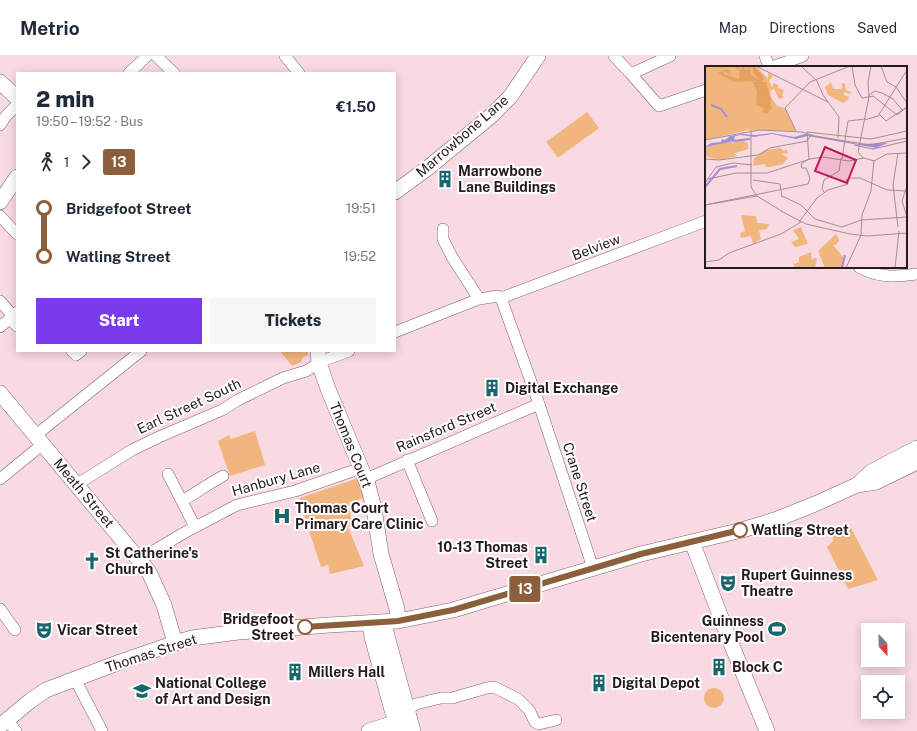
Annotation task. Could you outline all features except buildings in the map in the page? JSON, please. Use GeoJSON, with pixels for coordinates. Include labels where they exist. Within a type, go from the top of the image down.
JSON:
{"type":"FeatureCollection","features":[{"type":"Feature","properties":{"kind":"main road","name":"Marrowbone Lane"},"geometry":{"type":"LineString","coordinates":[[396,191],[429,167],[491,116],[510,97],[538,56]]}},
{"type":"Feature","properties":{"kind":"main road"},"geometry":{"type":"LineString","coordinates":[[0,82],[16,97]]}},
{"type":"Feature","properties":{"kind":"main road"},"geometry":{"type":"LineString","coordinates":[[0,202],[16,178]]}},
{"type":"Feature","properties":{"kind":"main road","name":"Thomas Court"},"geometry":{"type":"LineString","coordinates":[[319,357],[328,389],[364,474],[374,509],[381,554],[396,608],[384,622]]}},
{"type":"Feature","properties":{"kind":"main road","name":"Meath Street"},"geometry":{"type":"LineString","coordinates":[[0,393],[148,572],[156,584],[164,605],[175,643]]}},
{"type":"Feature","properties":{"kind":"main road"},"geometry":{"type":"LineString","coordinates":[[857,485],[871,472],[917,448]]}},
{"type":"Feature","properties":{"kind":"main road"},"geometry":{"type":"LineString","coordinates":[[857,485],[876,482],[917,462]]}},
{"type":"Feature","properties":{"kind":"main road","name":"Thomas Street"},"geometry":{"type":"LineString","coordinates":[[8,726],[39,694],[75,679],[192,638],[238,632],[384,622],[453,610],[667,547],[742,530],[782,517],[857,485]]}},
{"type":"Feature","properties":{"kind":"main road"},"geometry":{"type":"LineString","coordinates":[[692,542],[728,636],[767,731]]}},
{"type":"Feature","properties":{"kind":"main road"},"geometry":{"type":"LineString","coordinates":[[384,622],[372,637],[392,710],[412,731]]}},
{"type":"Feature","properties":{"kind":"main road"},"geometry":{"type":"LineString","coordinates":[[369,731],[401,721]]}},
{"type":"Feature","properties":{"kind":"street"},"geometry":{"type":"LineString","coordinates":[[131,72],[147,56]]}},
{"type":"Feature","properties":{"kind":"street"},"geometry":{"type":"LineString","coordinates":[[156,56],[173,72]]}},
{"type":"Feature","properties":{"kind":"street"},"geometry":{"type":"LineString","coordinates":[[285,56],[298,72]]}},
{"type":"Feature","properties":{"kind":"street"},"geometry":{"type":"LineString","coordinates":[[614,56],[659,106],[705,90]]}},
{"type":"Feature","properties":{"kind":"street"},"geometry":{"type":"LineString","coordinates":[[631,74],[670,56]]}},
{"type":"Feature","properties":{"kind":"street"},"geometry":{"type":"LineString","coordinates":[[764,56],[769,66]]}},
{"type":"Feature","properties":{"kind":"street"},"geometry":{"type":"LineString","coordinates":[[775,66],[803,56]]}},
{"type":"Feature","properties":{"kind":"street"},"geometry":{"type":"LineString","coordinates":[[0,125],[6,116],[16,106]]}},
{"type":"Feature","properties":{"kind":"street"},"geometry":{"type":"LineString","coordinates":[[0,216],[16,233]]}},
{"type":"Feature","properties":{"kind":"street","name":"Belview"},"geometry":{"type":"LineString","coordinates":[[396,332],[479,299],[498,296],[501,298],[703,222]]}},
{"type":"Feature","properties":{"kind":"street"},"geometry":{"type":"LineString","coordinates":[[443,229],[443,239],[452,257],[479,299]]}},
{"type":"Feature","properties":{"kind":"street"},"geometry":{"type":"LineString","coordinates":[[861,268],[878,275],[890,276],[917,274]]}},
{"type":"Feature","properties":{"kind":"street","name":"Crane Street"},"geometry":{"type":"LineString","coordinates":[[501,298],[539,404],[593,568]]}},
{"type":"Feature","properties":{"kind":"street"},"geometry":{"type":"LineString","coordinates":[[0,301],[14,318],[0,328]]}},
{"type":"Feature","properties":{"kind":"street","name":"Earl Street South"},"geometry":{"type":"LineString","coordinates":[[76,485],[132,450],[222,410],[238,400],[283,378],[306,371],[319,357],[344,352]]}},
{"type":"Feature","properties":{"kind":"street"},"geometry":{"type":"LineString","coordinates":[[0,479],[39,439],[133,353]]}},
{"type":"Feature","properties":{"kind":"street","name":"Rainsford Street"},"geometry":{"type":"LineString","coordinates":[[364,474],[407,460],[539,404]]}},
{"type":"Feature","properties":{"kind":"street"},"geometry":{"type":"LineString","coordinates":[[407,460],[432,521]]}},
{"type":"Feature","properties":{"kind":"street"},"geometry":{"type":"LineString","coordinates":[[168,474],[195,527]]}},
{"type":"Feature","properties":{"kind":"street","name":"Hanbury Lane"},"geometry":{"type":"LineString","coordinates":[[139,560],[195,527],[237,505],[364,474]]}},
{"type":"Feature","properties":{"kind":"street"},"geometry":{"type":"LineString","coordinates":[[182,501],[200,492],[207,484],[222,476]]}},
{"type":"Feature","properties":{"kind":"street"},"geometry":{"type":"LineString","coordinates":[[0,609],[15,630]]}},
{"type":"Feature","properties":{"kind":"street"},"geometry":{"type":"LineString","coordinates":[[75,679],[102,731]]}},
{"type":"Feature","properties":{"kind":"street"},"geometry":{"type":"LineString","coordinates":[[401,721],[416,704],[441,698],[452,698],[494,687],[518,699],[530,710],[535,722],[539,724],[556,720]]}},
{"type":"Feature","properties":{"kind":"shaded area"},"geometry":{"type":"Polygon","coordinates":[[[587,112],[599,128],[558,158],[546,142],[587,112]]]}},
{"type":"Feature","properties":{"kind":"shaded area"},"geometry":{"type":"Polygon","coordinates":[[[281,352],[308,352],[308,355],[303,357],[301,362],[292,366],[281,352]]]}},
{"type":"Feature","properties":{"kind":"shaded area"},"geometry":{"type":"Polygon","coordinates":[[[255,431],[265,465],[230,476],[218,441],[229,435],[231,439],[255,431]]]}},
{"type":"Feature","properties":{"kind":"shaded area"},"geometry":{"type":"Polygon","coordinates":[[[358,478],[366,498],[349,502],[353,525],[348,527],[364,566],[330,574],[328,565],[321,567],[300,498],[358,478]]]}},
{"type":"Feature","properties":{"kind":"shaded area"},"geometry":{"type":"Polygon","coordinates":[[[850,526],[878,580],[848,589],[827,547],[833,541],[832,533],[850,526]]]}},
{"type":"Feature","properties":{"kind":"shaded area"},"geometry":{"type":"Polygon","coordinates":[[[714,688],[721,691],[724,698],[721,705],[714,708],[707,705],[704,698],[707,691],[714,688]]]}},
{"type":"Feature","properties":{"kind":"bus line","name":"13"},"geometry":{"type":"LineString","coordinates":[[305,627],[398,621],[453,610],[641,554],[740,530]]}},
{"type":"Feature","properties":{"kind":"place","name":"Marrowbone Lane Buildings"},"geometry":{"type":"Point","coordinates":[445,179]}},
{"type":"Feature","properties":{"kind":"place","name":"Digital Exchange"},"geometry":{"type":"Point","coordinates":[492,388]}},
{"type":"Feature","properties":{"kind":"place","name":"Thomas Court Primary Care Clinic"},"geometry":{"type":"Point","coordinates":[282,516]}},
{"type":"Feature","properties":{"kind":"place","name":"Watling Street"},"geometry":{"type":"Point","coordinates":[740,530]}},
{"type":"Feature","properties":{"kind":"place","name":"10-13 Thomas Street"},"geometry":{"type":"Point","coordinates":[541,555]}},
{"type":"Feature","properties":{"kind":"place","name":"St Catherine's Church"},"geometry":{"type":"Point","coordinates":[92,561]}},
{"type":"Feature","properties":{"kind":"place","name":"Rupert Guinness Theatre"},"geometry":{"type":"Point","coordinates":[728,583]}},
{"type":"Feature","properties":{"kind":"place","name":"Bridgefoot Street"},"geometry":{"type":"Point","coordinates":[305,627]}},
{"type":"Feature","properties":{"kind":"place","name":"Guinness Bicentenary Pool"},"geometry":{"type":"Point","coordinates":[777,629]}},
{"type":"Feature","properties":{"kind":"place","name":"Vicar Street"},"geometry":{"type":"Point","coordinates":[44,630]}},
{"type":"Feature","properties":{"kind":"place","name":"Block C"},"geometry":{"type":"Point","coordinates":[719,667]}},
{"type":"Feature","properties":{"kind":"place","name":"Millers Hall"},"geometry":{"type":"Point","coordinates":[295,672]}},
{"type":"Feature","properties":{"kind":"place","name":"Digital Depot"},"geometry":{"type":"Point","coordinates":[599,683]}},
{"type":"Feature","properties":{"kind":"place","name":"National College of Art and Design"},"geometry":{"type":"Point","coordinates":[142,691]}}]}
